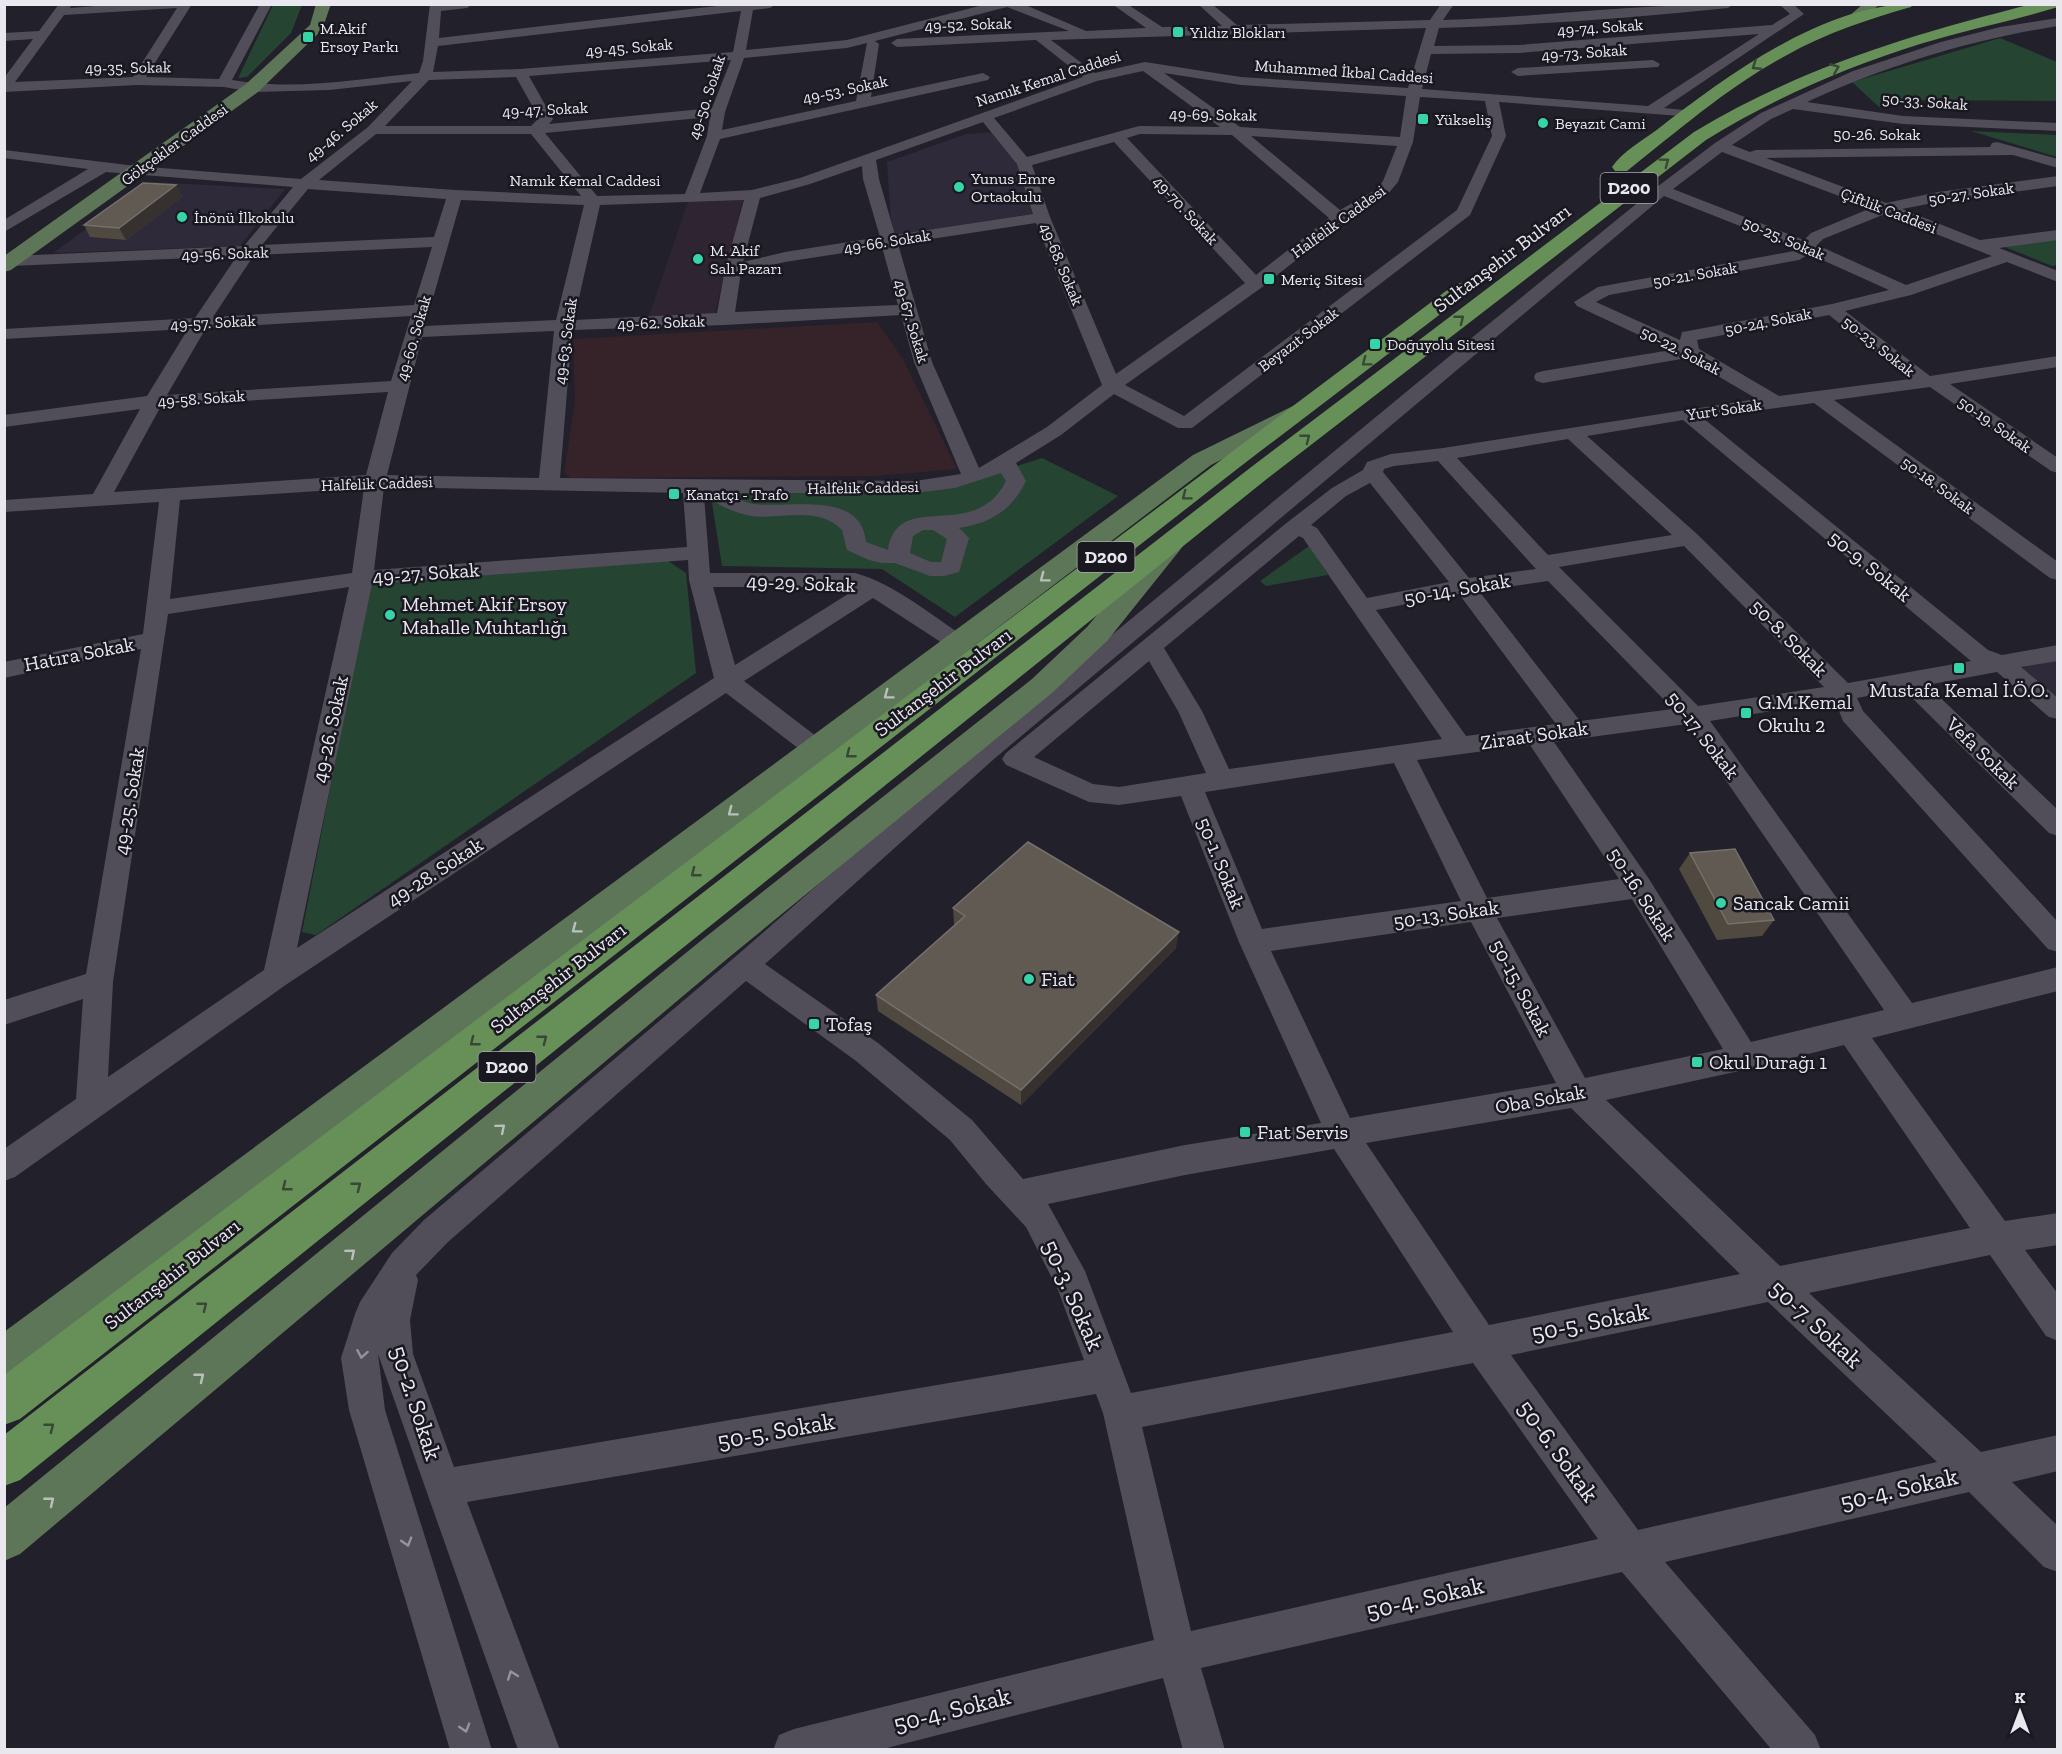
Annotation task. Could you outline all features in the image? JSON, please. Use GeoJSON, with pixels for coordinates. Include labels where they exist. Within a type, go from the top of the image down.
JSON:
{"type":"FeatureCollection","features":[{"type":"Feature","properties":{"kind":"highway","name":"D200"},"geometry":{"type":"LineString","coordinates":[[1605,179],[1688,114],[1764,61],[1807,38],[1855,18],[1906,4]]}},
{"type":"Feature","properties":{"kind":"highway","name":"Sultanşehir Bulvarı"},"geometry":{"type":"LineString","coordinates":[[4,1403],[983,656],[1174,541],[1700,136],[1733,114],[1788,87],[1865,56],[1949,30],[2056,14]]}},
{"type":"Feature","properties":{"kind":"highway","name":"Sultanşehir Bulvarı"},"geometry":{"type":"LineString","coordinates":[[1303,408],[1474,279]]}},
{"type":"Feature","properties":{"kind":"highway","name":"Sultanşehir Bulvarı"},"geometry":{"type":"LineString","coordinates":[[4,1464],[983,656]]}},
{"type":"Feature","properties":{"kind":"main road","name":"Gökçekler Caddesi"},"geometry":{"type":"LineString","coordinates":[[8,263],[252,88],[317,27],[324,4]]}},
{"type":"Feature","properties":{"kind":"main road"},"geometry":{"type":"LineString","coordinates":[[1855,18],[1873,4]]}},
{"type":"Feature","properties":{"kind":"main road"},"geometry":{"type":"LineString","coordinates":[[4,1359],[816,749],[983,656],[1202,460],[1303,408]]}},
{"type":"Feature","properties":{"kind":"main road","name":"Sultanşehir Bulvarı"},"geometry":{"type":"LineString","coordinates":[[4,1538],[706,957],[1042,686],[1097,634],[1174,541]]}},
{"type":"Feature","properties":{"kind":"street"},"geometry":{"type":"LineString","coordinates":[[5,88],[63,8],[186,4]]}},
{"type":"Feature","properties":{"kind":"street"},"geometry":{"type":"LineString","coordinates":[[137,81],[186,4]]}},
{"type":"Feature","properties":{"kind":"street"},"geometry":{"type":"LineString","coordinates":[[224,84],[266,4]]}},
{"type":"Feature","properties":{"kind":"street"},"geometry":{"type":"LineString","coordinates":[[425,76],[430,61],[436,6],[467,4]]}},
{"type":"Feature","properties":{"kind":"street"},"geometry":{"type":"LineString","coordinates":[[431,44],[770,4]]}},
{"type":"Feature","properties":{"kind":"street","name":"49-45. Sokak"},"geometry":{"type":"LineString","coordinates":[[252,88],[329,86],[425,76],[520,73],[847,44],[1004,4]]}},
{"type":"Feature","properties":{"kind":"street"},"geometry":{"type":"LineString","coordinates":[[1011,4],[1090,35],[1108,45]]}},
{"type":"Feature","properties":{"kind":"street"},"geometry":{"type":"LineString","coordinates":[[1118,4],[1159,31]]}},
{"type":"Feature","properties":{"kind":"street"},"geometry":{"type":"LineString","coordinates":[[1204,4],[1235,30]]}},
{"type":"Feature","properties":{"kind":"street"},"geometry":{"type":"LineString","coordinates":[[1433,25],[1448,4]]}},
{"type":"Feature","properties":{"kind":"street","name":"49-52. Sokak"},"geometry":{"type":"LineString","coordinates":[[847,44],[980,50],[1041,38],[1159,31],[1507,22],[1654,12],[1728,4]]}},
{"type":"Feature","properties":{"kind":"street"},"geometry":{"type":"LineString","coordinates":[[1650,111],[1682,85],[1798,14],[1785,4]]}},
{"type":"Feature","properties":{"kind":"street","name":"49-50. Sokak"},"geometry":{"type":"LineString","coordinates":[[691,197],[714,136],[718,112],[739,55],[748,6]]}},
{"type":"Feature","properties":{"kind":"street","name":"Sultanşehir Bulvarı"},"geometry":{"type":"LineString","coordinates":[[404,1264],[436,1231],[745,965],[985,753],[1662,190],[1720,146],[1752,124],[1790,104],[1858,74],[1920,53],[2056,14]]}},
{"type":"Feature","properties":{"kind":"street"},"geometry":{"type":"LineString","coordinates":[[1507,22],[1519,49],[1518,99]]}},
{"type":"Feature","properties":{"kind":"street","name":"Halfelik Caddesi"},"geometry":{"type":"LineString","coordinates":[[4,506],[375,481],[699,487],[915,487],[955,482],[989,472],[1054,431],[1112,386],[1255,285],[1340,218],[1382,192],[1390,182],[1406,142],[1414,92],[1433,25]]}},
{"type":"Feature","properties":{"kind":"street","name":"49-74. Sokak"},"geometry":{"type":"LineString","coordinates":[[1427,50],[1519,49],[1775,29]]}},
{"type":"Feature","properties":{"kind":"street"},"geometry":{"type":"LineString","coordinates":[[4,37],[42,35]]}},
{"type":"Feature","properties":{"kind":"street"},"geometry":{"type":"LineString","coordinates":[[1041,38],[1093,78]]}},
{"type":"Feature","properties":{"kind":"street","name":"49-73. Sokak"},"geometry":{"type":"LineString","coordinates":[[1518,72],[1657,67],[1627,42]]}},
{"type":"Feature","properties":{"kind":"street"},"geometry":{"type":"LineString","coordinates":[[863,103],[873,44]]}},
{"type":"Feature","properties":{"kind":"street","name":"49-53. Sokak"},"geometry":{"type":"LineString","coordinates":[[714,136],[863,103],[987,80],[980,50]]}},
{"type":"Feature","properties":{"kind":"street","name":"Muhammed İkbal Caddesi"},"geometry":{"type":"LineString","coordinates":[[1127,56],[1145,66],[1241,81],[1491,97],[1688,114]]}},
{"type":"Feature","properties":{"kind":"street"},"geometry":{"type":"LineString","coordinates":[[1145,66],[1236,131],[1340,218]]}},
{"type":"Feature","properties":{"kind":"street","name":"Namık Kemal Caddesi"},"geometry":{"type":"LineString","coordinates":[[4,154],[136,171],[454,195],[593,201],[753,195],[869,160],[986,117],[1009,102],[1145,66]]}},
{"type":"Feature","properties":{"kind":"street"},"geometry":{"type":"LineString","coordinates":[[520,73],[546,119],[536,130],[593,201]]}},
{"type":"Feature","properties":{"kind":"street","name":"49-46. Sokak"},"geometry":{"type":"LineString","coordinates":[[100,499],[200,323],[248,252],[303,185],[373,130],[425,76]]}},
{"type":"Feature","properties":{"kind":"street","name":"49-35. Sokak"},"geometry":{"type":"LineString","coordinates":[[5,88],[137,81],[224,84],[252,88]]}},
{"type":"Feature","properties":{"kind":"street","name":"Beyazıt Sokak"},"geometry":{"type":"LineString","coordinates":[[1112,386],[1185,424],[1464,212],[1499,136],[1491,97]]}},
{"type":"Feature","properties":{"kind":"street","name":"50-33. Sokak"},"geometry":{"type":"LineString","coordinates":[[1790,104],[1903,120],[2058,127]]}},
{"type":"Feature","properties":{"kind":"street","name":"49-47. Sokak"},"geometry":{"type":"LineString","coordinates":[[373,130],[536,130],[718,112]]}},
{"type":"Feature","properties":{"kind":"street","name":"49-68. Sokak"},"geometry":{"type":"LineString","coordinates":[[986,117],[1024,163],[1042,217],[1112,386]]}},
{"type":"Feature","properties":{"kind":"street"},"geometry":{"type":"LineString","coordinates":[[1903,120],[1921,123],[2058,164]]}},
{"type":"Feature","properties":{"kind":"street","name":"49-69. Sokak"},"geometry":{"type":"LineString","coordinates":[[1024,163],[1139,130],[1236,131],[1406,142]]}},
{"type":"Feature","properties":{"kind":"street","name":"49-70. Sokak"},"geometry":{"type":"LineString","coordinates":[[1118,136],[1255,285]]}},
{"type":"Feature","properties":{"kind":"street","name":"Çiftlik Caddesi"},"geometry":{"type":"LineString","coordinates":[[1720,146],[1885,208],[2058,277]]}},
{"type":"Feature","properties":{"kind":"street","name":"50-26. Sokak"},"geometry":{"type":"LineString","coordinates":[[1742,154],[2013,151]]}},
{"type":"Feature","properties":{"kind":"street"},"geometry":{"type":"LineString","coordinates":[[14,168],[34,158]]}},
{"type":"Feature","properties":{"kind":"street","name":"49-67. Sokak"},"geometry":{"type":"LineString","coordinates":[[869,160],[860,180],[888,242],[923,362],[973,477]]}},
{"type":"Feature","properties":{"kind":"street"},"geometry":{"type":"LineString","coordinates":[[4,227],[103,166]]}},
{"type":"Feature","properties":{"kind":"street"},"geometry":{"type":"LineString","coordinates":[[773,190],[860,180]]}},
{"type":"Feature","properties":{"kind":"street","name":"50-27. Sokak"},"geometry":{"type":"LineString","coordinates":[[1807,247],[1817,236],[1885,208],[1938,197],[2058,181]]}},
{"type":"Feature","properties":{"kind":"street","name":"50-25. Sokak"},"geometry":{"type":"LineString","coordinates":[[1662,190],[1807,247],[1905,291]]}},
{"type":"Feature","properties":{"kind":"street","name":"49-60. Sokak"},"geometry":{"type":"LineString","coordinates":[[375,481],[399,386],[454,195]]}},
{"type":"Feature","properties":{"kind":"street"},"geometry":{"type":"LineString","coordinates":[[725,320],[733,269],[753,195]]}},
{"type":"Feature","properties":{"kind":"street","name":"49-63. Sokak"},"geometry":{"type":"LineString","coordinates":[[549,483],[563,327],[593,201]]}},
{"type":"Feature","properties":{"kind":"street","name":"49-66. Sokak"},"geometry":{"type":"LineString","coordinates":[[733,269],[785,256],[1042,217]]}},
{"type":"Feature","properties":{"kind":"street"},"geometry":{"type":"LineString","coordinates":[[1978,245],[2058,235]]}},
{"type":"Feature","properties":{"kind":"street","name":"49-56. Sokak"},"geometry":{"type":"LineString","coordinates":[[8,263],[440,242]]}},
{"type":"Feature","properties":{"kind":"street","name":"50-21. Sokak"},"geometry":{"type":"LineString","coordinates":[[1583,302],[1604,291],[1799,255],[1807,247]]}},
{"type":"Feature","properties":{"kind":"street","name":"50-24. Sokak"},"geometry":{"type":"LineString","coordinates":[[1690,352],[1688,336],[1832,309],[1905,291],[2006,257]]}},
{"type":"Feature","properties":{"kind":"street","name":"50-22. Sokak"},"geometry":{"type":"LineString","coordinates":[[1583,302],[1690,352],[1776,402]]}},
{"type":"Feature","properties":{"kind":"street","name":"50-23. Sokak"},"geometry":{"type":"LineString","coordinates":[[1832,309],[1930,382]]}},
{"type":"Feature","properties":{"kind":"street","name":"49-57. Sokak"},"geometry":{"type":"LineString","coordinates":[[4,334],[422,310]]}},
{"type":"Feature","properties":{"kind":"street","name":"49-62. Sokak"},"geometry":{"type":"LineString","coordinates":[[415,332],[725,320],[908,310]]}},
{"type":"Feature","properties":{"kind":"street"},"geometry":{"type":"LineString","coordinates":[[1543,377],[1690,352]]}},
{"type":"Feature","properties":{"kind":"street","name":"Yurt Sokak"},"geometry":{"type":"LineString","coordinates":[[1373,473],[1374,466],[1391,460],[1443,454],[1687,414],[1930,382],[2056,362]]}},
{"type":"Feature","properties":{"kind":"street","name":"50-19. Sokak"},"geometry":{"type":"LineString","coordinates":[[1930,382],[2058,467]]}},
{"type":"Feature","properties":{"kind":"street","name":"49-58. Sokak"},"geometry":{"type":"LineString","coordinates":[[4,421],[154,401],[399,386]]}},
{"type":"Feature","properties":{"kind":"street","name":"50-18. Sokak"},"geometry":{"type":"LineString","coordinates":[[1818,397],[2058,573]]}},
{"type":"Feature","properties":{"kind":"street","name":"50-9. Sokak"},"geometry":{"type":"LineString","coordinates":[[1687,414],[1980,656],[2001,663],[2058,711]]}},
{"type":"Feature","properties":{"kind":"street","name":"50-8. Sokak"},"geometry":{"type":"LineString","coordinates":[[1572,433],[1689,539],[1843,692],[1852,716],[2058,941]]}},
{"type":"Feature","properties":{"kind":"street","name":"50-17. Sokak"},"geometry":{"type":"LineString","coordinates":[[1443,454],[1549,568],[1693,715],[1905,1016]]}},
{"type":"Feature","properties":{"kind":"street"},"geometry":{"type":"LineString","coordinates":[[897,555],[899,554],[898,545],[909,528],[927,522],[940,523],[980,518],[998,508],[1012,491],[1016,481],[1006,463]]}},
{"type":"Feature","properties":{"kind":"street"},"geometry":{"type":"LineString","coordinates":[[1221,779],[1190,711],[1151,646],[1339,492],[1373,473],[1464,586],[1573,729]]}},
{"type":"Feature","properties":{"kind":"street","name":"49-26. Sokak"},"geometry":{"type":"LineString","coordinates":[[277,976],[362,578],[375,481]]}},
{"type":"Feature","properties":{"kind":"street"},"geometry":{"type":"LineString","coordinates":[[816,749],[727,681],[700,580],[697,553],[699,487],[726,501],[754,510],[814,508],[831,513],[847,522],[854,531],[855,545],[879,556],[897,555],[936,570],[951,567],[958,538],[952,530],[940,523]]}},
{"type":"Feature","properties":{"kind":"street","name":"49-25. Sokak"},"geometry":{"type":"LineString","coordinates":[[90,1108],[99,982],[154,639],[170,494]]}},
{"type":"Feature","properties":{"kind":"street"},"geometry":{"type":"LineString","coordinates":[[1296,526],[1310,533],[1459,745]]}},
{"type":"Feature","properties":{"kind":"street","name":"50-14. Sokak"},"geometry":{"type":"LineString","coordinates":[[1362,606],[1689,539]]}},
{"type":"Feature","properties":{"kind":"street","name":"49-27. Sokak"},"geometry":{"type":"LineString","coordinates":[[158,608],[362,578],[697,553]]}},
{"type":"Feature","properties":{"kind":"street","name":"49-29. Sokak"},"geometry":{"type":"LineString","coordinates":[[700,580],[855,580],[873,588],[983,656]]}},
{"type":"Feature","properties":{"kind":"street","name":"49-28. Sokak"},"geometry":{"type":"LineString","coordinates":[[4,1167],[277,976],[873,588]]}},
{"type":"Feature","properties":{"kind":"street","name":"Hatıra Sokak"},"geometry":{"type":"LineString","coordinates":[[4,670],[154,639]]}},
{"type":"Feature","properties":{"kind":"street","name":"Ziraat Sokak"},"geometry":{"type":"LineString","coordinates":[[1151,646],[1015,759],[1089,793],[1119,796],[1535,734],[1693,715],[1843,692],[2058,653]]}},
{"type":"Feature","properties":{"kind":"street","name":"Vefa Sokak"},"geometry":{"type":"LineString","coordinates":[[1908,680],[2058,825]]}},
{"type":"Feature","properties":{"kind":"street","name":"50-16. Sokak"},"geometry":{"type":"LineString","coordinates":[[1535,734],[1639,887],[1744,1057]]}},
{"type":"Feature","properties":{"kind":"street","name":"50-15. Sokak"},"geometry":{"type":"LineString","coordinates":[[1401,753],[1479,910],[1577,1093]]}},
{"type":"Feature","properties":{"kind":"street","name":"50-1. Sokak"},"geometry":{"type":"LineString","coordinates":[[1189,785],[1254,942],[1341,1134]]}},
{"type":"Feature","properties":{"kind":"street","name":"50-13. Sokak"},"geometry":{"type":"LineString","coordinates":[[1254,942],[1639,887]]}},
{"type":"Feature","properties":{"kind":"street","name":"50-3. Sokak"},"geometry":{"type":"LineString","coordinates":[[745,965],[867,1052],[961,1130],[1038,1216],[1073,1283],[1121,1413],[1177,1654],[1204,1749]]}},
{"type":"Feature","properties":{"kind":"street","name":"Oba Sokak"},"geometry":{"type":"LineString","coordinates":[[1017,1195],[1185,1160],[1577,1093],[1744,1057],[2058,979]]}},
{"type":"Feature","properties":{"kind":"street"},"geometry":{"type":"LineString","coordinates":[[4,1013],[99,982]]}},
{"type":"Feature","properties":{"kind":"street"},"geometry":{"type":"LineString","coordinates":[[1850,1030],[2058,1324]]}},
{"type":"Feature","properties":{"kind":"street","name":"50-7. Sokak"},"geometry":{"type":"LineString","coordinates":[[1577,1093],[1774,1284],[2058,1553]]}},
{"type":"Feature","properties":{"kind":"street","name":"50-6. Sokak"},"geometry":{"type":"LineString","coordinates":[[1341,1134],[1481,1344],[1631,1552],[1800,1749]]}},
{"type":"Feature","properties":{"kind":"street","name":"50-5. Sokak"},"geometry":{"type":"LineString","coordinates":[[1121,1413],[1481,1344],[1997,1238],[2058,1229]]}},
{"type":"Feature","properties":{"kind":"street","name":"50-2. Sokak"},"geometry":{"type":"LineString","coordinates":[[404,1264],[393,1320],[396,1354],[539,1749]]}},
{"type":"Feature","properties":{"kind":"street","name":"50-2. Sokak"},"geometry":{"type":"LineString","coordinates":[[404,1264],[372,1314],[359,1358],[367,1410],[471,1749]]}},
{"type":"Feature","properties":{"kind":"street","name":"50-5. Sokak"},"geometry":{"type":"LineString","coordinates":[[444,1487],[1107,1374]]}},
{"type":"Feature","properties":{"kind":"street","name":"50-4. Sokak"},"geometry":{"type":"LineString","coordinates":[[794,1749],[1177,1654],[2058,1453]]}},
{"type":"Feature","properties":{"kind":"shaded area","name":"Yunus Emre Ortaokulu"},"geometry":{"type":"Polygon","coordinates":[[[995,132],[1018,156],[1037,213],[892,236],[887,162],[966,134],[995,132]]]}},
{"type":"Feature","properties":{"kind":"shaded area","name":"İnönü İlkokulu"},"geometry":{"type":"Polygon","coordinates":[[[151,182],[285,189],[240,246],[53,253],[151,182]]]}},
{"type":"Feature","properties":{"kind":"shaded area","name":"M. Akif Salı Pazarı"},"geometry":{"type":"Polygon","coordinates":[[[743,200],[714,316],[648,319],[688,202],[743,200]]]}},
{"type":"Feature","properties":{"kind":"shaded area"},"geometry":{"type":"Polygon","coordinates":[[[877,322],[903,359],[957,469],[875,476],[571,478],[564,473],[575,401],[573,339],[877,322]]]}},
{"type":"Feature","properties":{"kind":"shaded area"},"geometry":{"type":"Polygon","coordinates":[[[2057,660],[2057,700],[2019,668],[2057,660]]]}},
{"type":"Feature","properties":{"kind":"green space"},"geometry":{"type":"Polygon","coordinates":[[[273,5],[302,5],[291,33],[247,77],[238,78],[273,5]]]}},
{"type":"Feature","properties":{"kind":"green space"},"geometry":{"type":"Polygon","coordinates":[[[2000,38],[2057,62],[2057,101],[1887,100],[1879,107],[1852,82],[2000,38]]]}},
{"type":"Feature","properties":{"kind":"green space"},"geometry":{"type":"Polygon","coordinates":[[[1971,131],[2057,135],[2057,157],[1971,131]]]}},
{"type":"Feature","properties":{"kind":"green space"},"geometry":{"type":"Polygon","coordinates":[[[2057,239],[2057,265],[2052,266],[2005,247],[2057,239]]]}},
{"type":"Feature","properties":{"kind":"green space"},"geometry":{"type":"Polygon","coordinates":[[[1042,458],[1118,496],[955,617],[882,569],[722,566],[711,497],[722,492],[911,494],[955,486],[1042,458]]]}},
{"type":"Feature","properties":{"kind":"green space"},"geometry":{"type":"Polygon","coordinates":[[[1309,546],[1328,575],[1266,586],[1260,581],[1309,546]]]}},
{"type":"Feature","properties":{"kind":"green space"},"geometry":{"type":"Polygon","coordinates":[[[668,561],[686,573],[696,673],[316,935],[302,932],[370,584],[668,561]]]}},
{"type":"Feature","properties":{"kind":"building"},"geometry":{"type":"Polygon","coordinates":[[[143,183],[176,185],[119,228],[84,225],[143,183]]]}},
{"type":"Feature","properties":{"kind":"building","name":"Fiat"},"geometry":{"type":"Polygon","coordinates":[[[1028,842],[1179,932],[1021,1090],[876,995],[965,916],[953,908],[1028,842]]]}},
{"type":"Feature","properties":{"kind":"building"},"geometry":{"type":"Polygon","coordinates":[[[1735,849],[1774,920],[1728,924],[1690,853],[1735,849]]]}},
{"type":"Feature","properties":{"kind":"place","name":"Yıldız Blokları"},"geometry":{"type":"Point","coordinates":[1178,32]}},
{"type":"Feature","properties":{"kind":"place","name":"M.Akif Ersoy Parkı"},"geometry":{"type":"Point","coordinates":[308,37]}},
{"type":"Feature","properties":{"kind":"place","name":"Yükseliş"},"geometry":{"type":"Point","coordinates":[1423,119]}},
{"type":"Feature","properties":{"kind":"place","name":"Beyazıt Cami"},"geometry":{"type":"Point","coordinates":[1543,123]}},
{"type":"Feature","properties":{"kind":"place","name":"Yunus Emre Ortaokulu"},"geometry":{"type":"Point","coordinates":[959,187]}},
{"type":"Feature","properties":{"kind":"place","name":"İnönü İlkokulu"},"geometry":{"type":"Point","coordinates":[182,217]}},
{"type":"Feature","properties":{"kind":"place","name":"M. Akif Salı Pazarı"},"geometry":{"type":"Point","coordinates":[698,259]}},
{"type":"Feature","properties":{"kind":"place","name":"Meriç Sitesi"},"geometry":{"type":"Point","coordinates":[1269,279]}},
{"type":"Feature","properties":{"kind":"place","name":"Doğuyolu Sitesi"},"geometry":{"type":"Point","coordinates":[1375,344]}},
{"type":"Feature","properties":{"kind":"place","name":"Kanatçı - Trafo"},"geometry":{"type":"Point","coordinates":[674,494]}},
{"type":"Feature","properties":{"kind":"place","name":"Mehmet Akif Ersoy Mahalle Muhtarlığı"},"geometry":{"type":"Point","coordinates":[390,615]}},
{"type":"Feature","properties":{"kind":"place","name":"Mustafa Kemal İ.Ö.O."},"geometry":{"type":"Point","coordinates":[1959,668]}},
{"type":"Feature","properties":{"kind":"place","name":"G.M.Kemal Okulu 2"},"geometry":{"type":"Point","coordinates":[1746,713]}},
{"type":"Feature","properties":{"kind":"place","name":"Sancak Camii"},"geometry":{"type":"Point","coordinates":[1721,903]}},
{"type":"Feature","properties":{"kind":"place","name":"Fiat"},"geometry":{"type":"Point","coordinates":[1029,979]}},
{"type":"Feature","properties":{"kind":"place","name":"Tofaş"},"geometry":{"type":"Point","coordinates":[814,1024]}},
{"type":"Feature","properties":{"kind":"place","name":"Okul Durağı 1"},"geometry":{"type":"Point","coordinates":[1697,1062]}},
{"type":"Feature","properties":{"kind":"place","name":"Fıat Servis"},"geometry":{"type":"Point","coordinates":[1245,1132]}}]}
